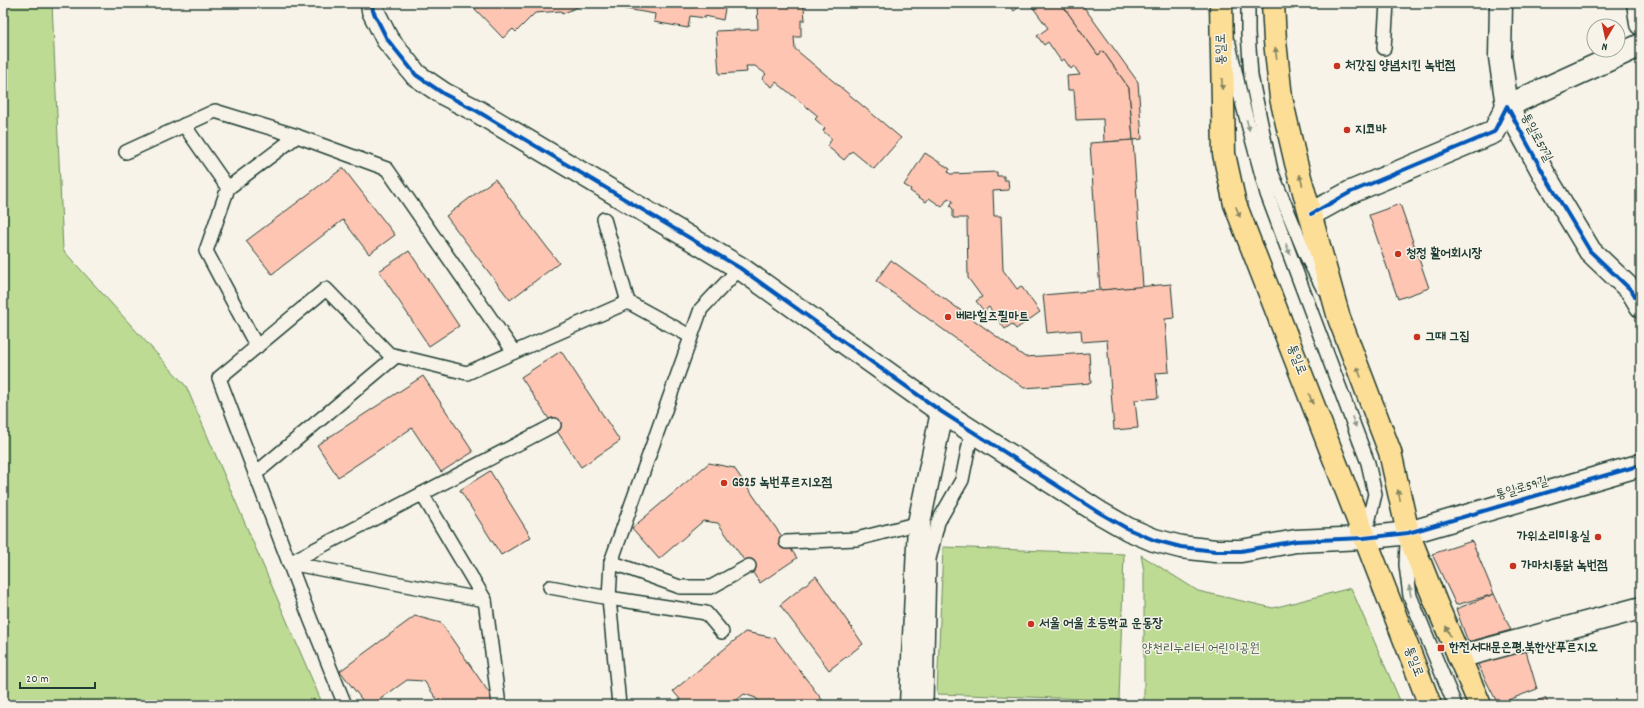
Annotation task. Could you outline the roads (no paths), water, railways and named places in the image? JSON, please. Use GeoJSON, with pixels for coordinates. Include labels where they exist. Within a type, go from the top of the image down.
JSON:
{"type":"FeatureCollection","features":[{"type":"Feature","properties":{"kind":"main road"},"geometry":{"type":"LineString","coordinates":[[1273,3],[1281,98],[1296,163],[1339,318],[1390,452],[1408,533],[1480,705]]}},
{"type":"Feature","properties":{"kind":"main road","name":"통일로"},"geometry":{"type":"LineString","coordinates":[[1221,4],[1224,154],[1235,204],[1430,705]]}},
{"type":"Feature","properties":{"kind":"street","name":"통일로59길"},"geometry":{"type":"LineString","coordinates":[[372,3],[373,11],[387,39],[416,75],[444,94],[477,111],[740,268],[942,412],[1121,525],[1154,540],[1181,547],[1214,551],[1241,551],[1296,541],[1364,538],[1408,533],[1641,465]]}},
{"type":"Feature","properties":{"kind":"street","name":"통일로57길"},"geometry":{"type":"LineString","coordinates":[[1501,3],[1500,57],[1507,106],[1545,176],[1590,251],[1632,291],[1641,306]]}},
{"type":"Feature","properties":{"kind":"street"},"geometry":{"type":"LineString","coordinates":[[1638,3],[1641,24]]}},
{"type":"Feature","properties":{"kind":"street","name":"통일로57길"},"geometry":{"type":"LineString","coordinates":[[1311,214],[1351,192],[1494,132],[1507,106],[1641,45]]}},
{"type":"Feature","properties":{"kind":"street"},"geometry":{"type":"LineString","coordinates":[[914,704],[919,523],[942,412]]}},
{"type":"Feature","properties":{"kind":"street"},"geometry":{"type":"LineString","coordinates":[[1459,657],[1641,608]]}},
{"type":"Feature","properties":{"kind":"lane"},"geometry":{"type":"LineString","coordinates":[[1248,3],[1248,33],[1251,76],[1271,171],[1306,255],[1339,318]]}},
{"type":"Feature","properties":{"kind":"lane"},"geometry":{"type":"LineString","coordinates":[[1384,48],[1387,3]]}},
{"type":"Feature","properties":{"kind":"lane"},"geometry":{"type":"LineString","coordinates":[[1221,4],[1242,102],[1267,194],[1368,463],[1375,494],[1364,538]]}},
{"type":"Feature","properties":{"kind":"lane"},"geometry":{"type":"LineString","coordinates":[[126,152],[215,111],[297,136],[387,169],[514,352]]}},
{"type":"Feature","properties":{"kind":"lane"},"geometry":{"type":"LineString","coordinates":[[184,125],[228,188]]}},
{"type":"Feature","properties":{"kind":"lane"},"geometry":{"type":"LineString","coordinates":[[257,347],[206,251],[228,188],[297,136]]}},
{"type":"Feature","properties":{"kind":"lane"},"geometry":{"type":"LineString","coordinates":[[604,219],[628,302],[690,336]]}},
{"type":"Feature","properties":{"kind":"lane"},"geometry":{"type":"LineString","coordinates":[[619,705],[609,598],[611,562],[653,446],[690,336],[701,309],[740,268]]}},
{"type":"Feature","properties":{"kind":"lane"},"geometry":{"type":"LineString","coordinates":[[345,705],[219,378],[326,289],[388,354],[467,373],[628,302]]}},
{"type":"Feature","properties":{"kind":"lane"},"geometry":{"type":"LineString","coordinates":[[255,474],[396,356]]}},
{"type":"Feature","properties":{"kind":"lane"},"geometry":{"type":"LineString","coordinates":[[289,563],[554,425]]}},
{"type":"Feature","properties":{"kind":"lane"},"geometry":{"type":"LineString","coordinates":[[914,704],[929,559],[938,522],[962,480],[972,430]]}},
{"type":"Feature","properties":{"kind":"lane"},"geometry":{"type":"LineString","coordinates":[[422,494],[485,600],[499,705]]}},
{"type":"Feature","properties":{"kind":"lane"},"geometry":{"type":"LineString","coordinates":[[786,542],[857,539],[919,523]]}},
{"type":"Feature","properties":{"kind":"lane"},"geometry":{"type":"LineString","coordinates":[[1408,533],[1406,565],[1410,596],[1454,705]]}},
{"type":"Feature","properties":{"kind":"lane"},"geometry":{"type":"LineString","coordinates":[[611,562],[680,587],[712,587],[749,566]]}},
{"type":"Feature","properties":{"kind":"lane"},"geometry":{"type":"LineString","coordinates":[[289,563],[485,600]]}},
{"type":"Feature","properties":{"kind":"lane"},"geometry":{"type":"LineString","coordinates":[[550,587],[706,613],[722,632]]}},
{"type":"Feature","properties":{"kind":"place","name":"처갓집 양념치킨 녹번점"},"geometry":{"type":"Point","coordinates":[1337,66]}},
{"type":"Feature","properties":{"kind":"place","name":"지코바"},"geometry":{"type":"Point","coordinates":[1347,130]}},
{"type":"Feature","properties":{"kind":"place","name":"청정 활어회시장"},"geometry":{"type":"Point","coordinates":[1398,254]}},
{"type":"Feature","properties":{"kind":"place","name":"베라힐즈필마트"},"geometry":{"type":"Point","coordinates":[948,317]}},
{"type":"Feature","properties":{"kind":"place","name":"그때 그집"},"geometry":{"type":"Point","coordinates":[1417,337]}},
{"type":"Feature","properties":{"kind":"place","name":"GS25 녹번푸르지오점"},"geometry":{"type":"Point","coordinates":[724,483]}},
{"type":"Feature","properties":{"kind":"place","name":"가위소리미용실"},"geometry":{"type":"Point","coordinates":[1598,537]}},
{"type":"Feature","properties":{"kind":"place","name":"가마치통닭 녹번점"},"geometry":{"type":"Point","coordinates":[1513,566]}},
{"type":"Feature","properties":{"kind":"place","name":"서울 어울 초등학교 운동장"},"geometry":{"type":"Point","coordinates":[1031,624]}},
{"type":"Feature","properties":{"kind":"place","name":"한전서대문은평.북한산푸르지오"},"geometry":{"type":"Point","coordinates":[1441,648]}},
{"type":"Feature","properties":{"kind":"park label","name":"양천리누리터 어린이공원"},"geometry":{"type":"Point","coordinates":[1201,649]}}]}
